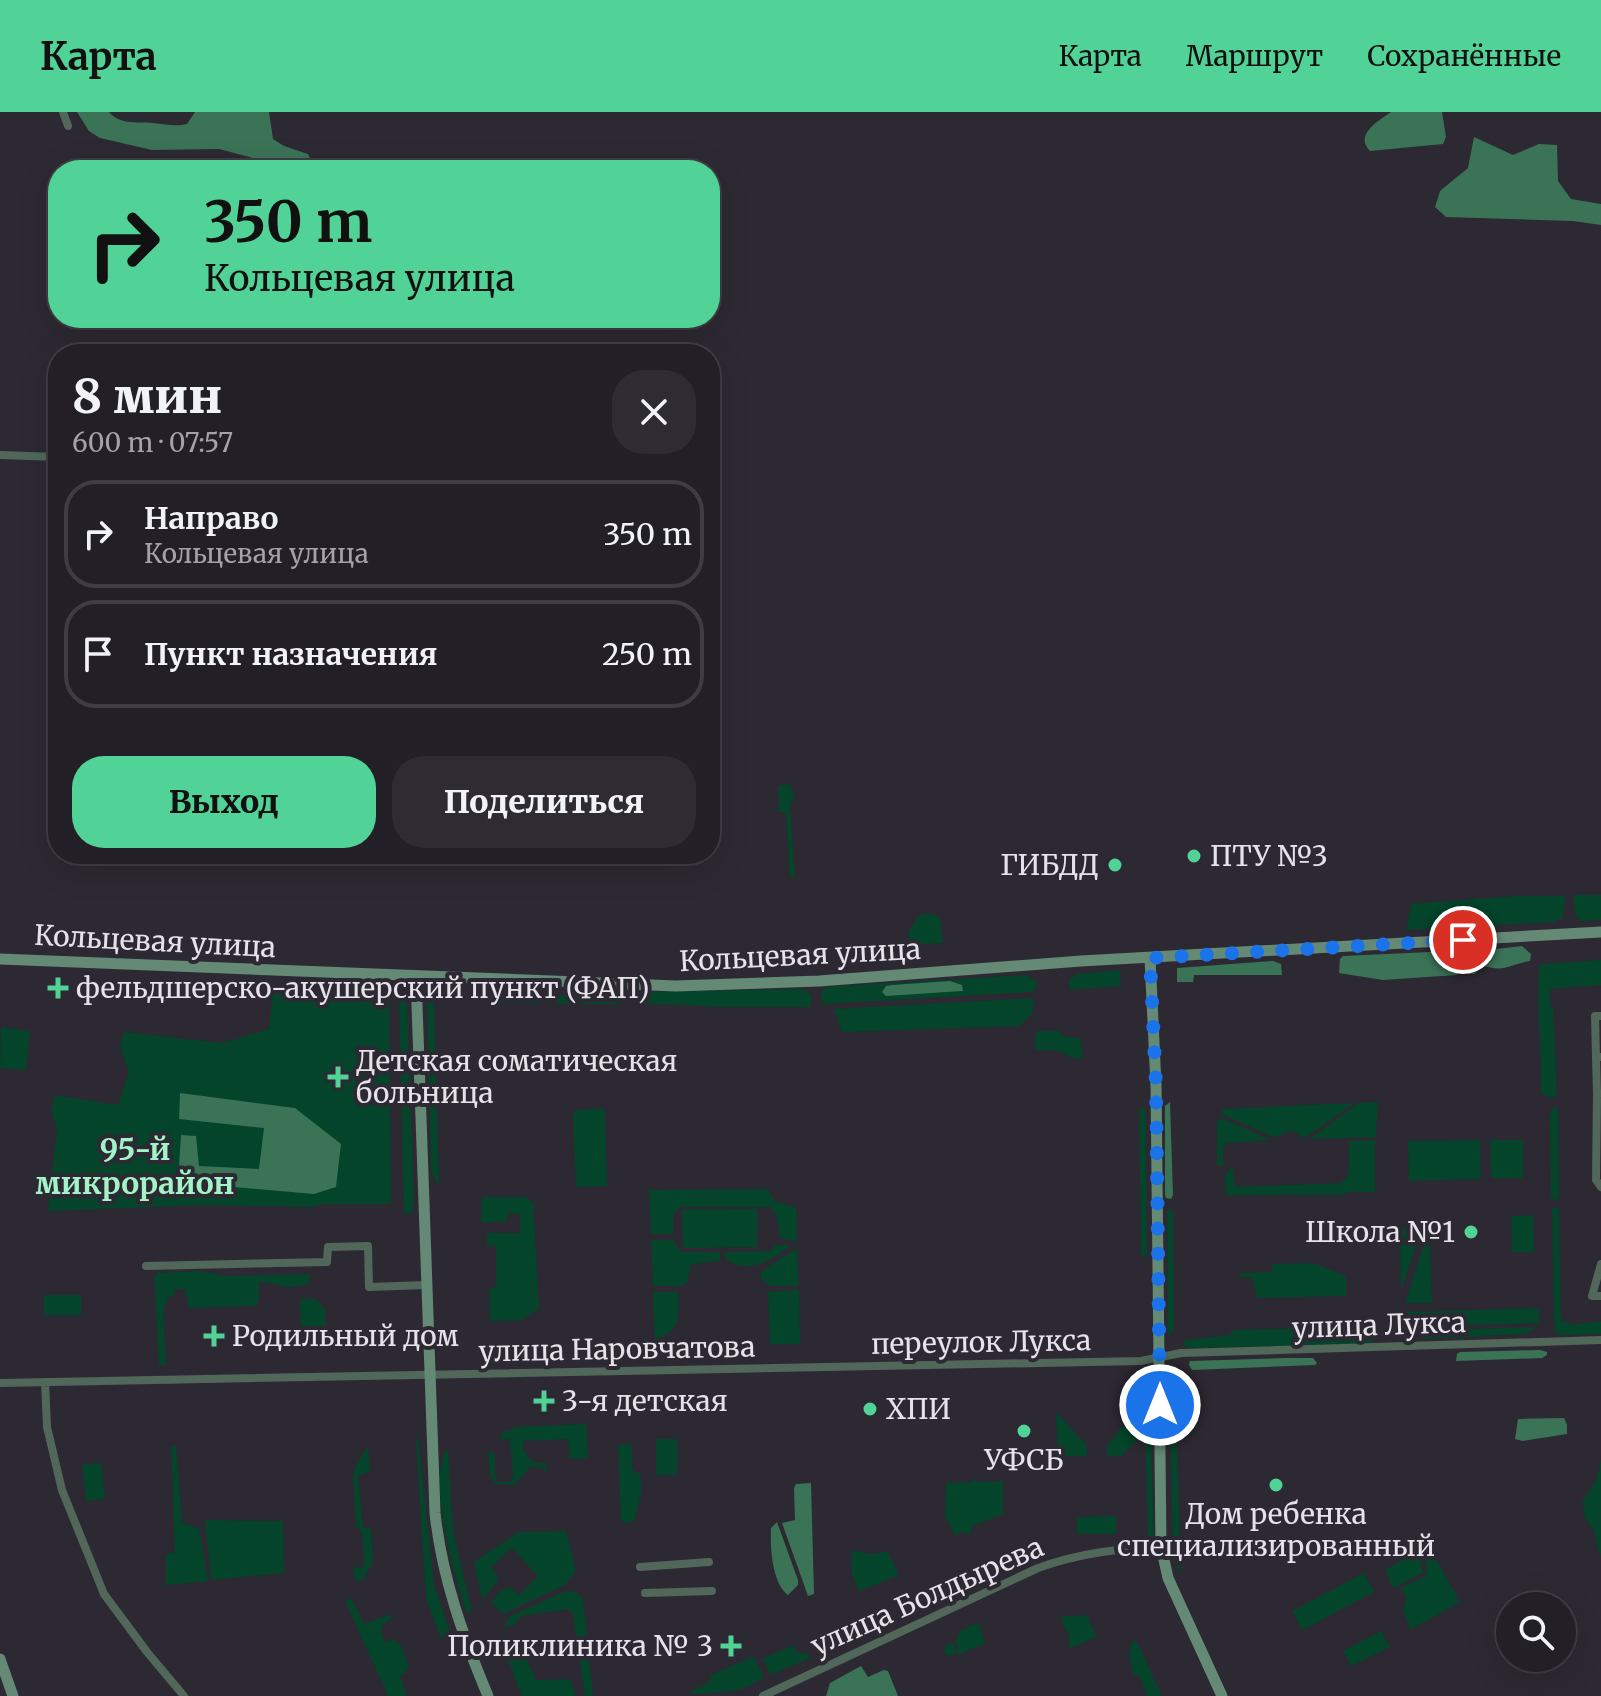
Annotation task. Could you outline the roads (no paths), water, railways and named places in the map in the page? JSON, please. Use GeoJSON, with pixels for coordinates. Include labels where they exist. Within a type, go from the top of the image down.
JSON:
{"type":"FeatureCollection","features":[{"type":"Feature","properties":{"kind":"main road","name":"Кольцевая улица"},"geometry":{"type":"LineString","coordinates":[[0,959],[676,986],[819,981],[1601,932]]}},
{"type":"Feature","properties":{"kind":"main road"},"geometry":{"type":"LineString","coordinates":[[1150,958],[1156,1085],[1161,1546],[1168,1578],[1222,1696]]}},
{"type":"Feature","properties":{"kind":"main road"},"geometry":{"type":"LineString","coordinates":[[416,977],[433,1488],[441,1557],[461,1629],[488,1696]]}},
{"type":"Feature","properties":{"kind":"main road"},"geometry":{"type":"LineString","coordinates":[[0,1659],[13,1696]]}},
{"type":"Feature","properties":{"kind":"street"},"geometry":{"type":"LineString","coordinates":[[63,112],[68,126]]}},
{"type":"Feature","properties":{"kind":"street"},"geometry":{"type":"LineString","coordinates":[[0,455],[48,457]]}},
{"type":"Feature","properties":{"kind":"street"},"geometry":{"type":"LineString","coordinates":[[1601,1016],[1595,1016],[1599,1057],[1596,1180],[1601,1187]]}},
{"type":"Feature","properties":{"kind":"street"},"geometry":{"type":"LineString","coordinates":[[146,1266],[327,1262],[328,1247],[368,1246],[369,1287],[427,1285]]}},
{"type":"Feature","properties":{"kind":"street"},"geometry":{"type":"LineString","coordinates":[[1601,1266],[1592,1296],[1601,1296]]}},
{"type":"Feature","properties":{"kind":"street","name":"улица Лукса"},"geometry":{"type":"LineString","coordinates":[[1160,1357],[1181,1353],[1601,1340]]}},
{"type":"Feature","properties":{"kind":"street","name":"переулок Лукса"},"geometry":{"type":"LineString","coordinates":[[803,1367],[1141,1361],[1160,1357]]}},
{"type":"Feature","properties":{"kind":"street","name":"улица Наровчатова"},"geometry":{"type":"LineString","coordinates":[[0,1383],[803,1367]]}},
{"type":"Feature","properties":{"kind":"street"},"geometry":{"type":"LineString","coordinates":[[45,1382],[47,1427],[62,1490],[104,1594],[184,1696]]}},
{"type":"Feature","properties":{"kind":"street","name":"улица Болдырева"},"geometry":{"type":"LineString","coordinates":[[763,1696],[1038,1568],[1082,1554],[1161,1546]]}},
{"type":"Feature","properties":{"kind":"street"},"geometry":{"type":"LineString","coordinates":[[640,1567],[709,1562]]}},
{"type":"Feature","properties":{"kind":"street"},"geometry":{"type":"LineString","coordinates":[[645,1593],[712,1591]]}},
{"type":"Feature","properties":{"kind":"place","name":"ПТУ №3"},"geometry":{"type":"Point","coordinates":[1194,856]}},
{"type":"Feature","properties":{"kind":"place","name":"ГИБДД"},"geometry":{"type":"Point","coordinates":[1115,865]}},
{"type":"Feature","properties":{"kind":"place","name":"фельдшерско-акушерский пункт (ФАП)"},"geometry":{"type":"Point","coordinates":[58,988]}},
{"type":"Feature","properties":{"kind":"place","name":"Детская соматическая больница"},"geometry":{"type":"Point","coordinates":[338,1077]}},
{"type":"Feature","properties":{"kind":"place","name":"Школа №1"},"geometry":{"type":"Point","coordinates":[1471,1232]}},
{"type":"Feature","properties":{"kind":"place","name":"Родильный дом"},"geometry":{"type":"Point","coordinates":[214,1336]}},
{"type":"Feature","properties":{"kind":"place","name":"3-я детская"},"geometry":{"type":"Point","coordinates":[544,1401]}},
{"type":"Feature","properties":{"kind":"place","name":"ХПИ"},"geometry":{"type":"Point","coordinates":[870,1409]}},
{"type":"Feature","properties":{"kind":"place","name":"УФСБ"},"geometry":{"type":"Point","coordinates":[1024,1431]}},
{"type":"Feature","properties":{"kind":"place","name":"Дом ребенка специализированный"},"geometry":{"type":"Point","coordinates":[1276,1485]}},
{"type":"Feature","properties":{"kind":"place","name":"Поликлиника № 3"},"geometry":{"type":"Point","coordinates":[731,1646]}},
{"type":"Feature","properties":{"kind":"district","name":"95-й микрорайон"},"geometry":{"type":"Point","coordinates":[135,1167]}}]}
